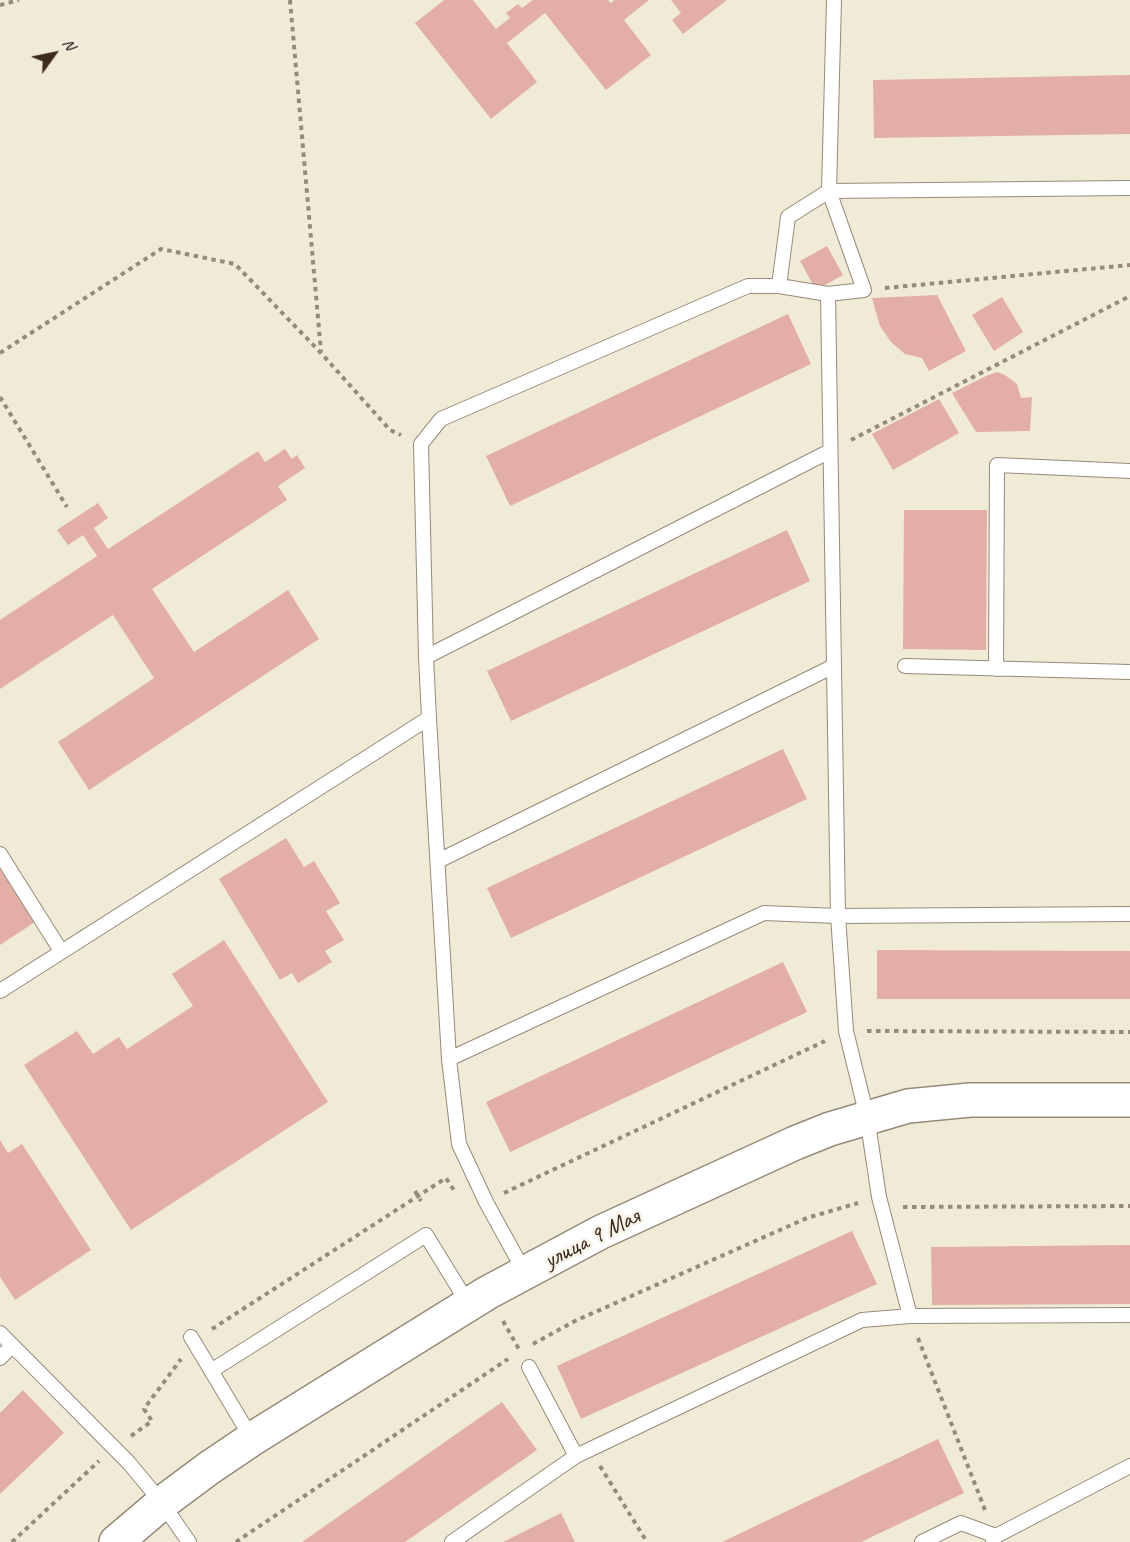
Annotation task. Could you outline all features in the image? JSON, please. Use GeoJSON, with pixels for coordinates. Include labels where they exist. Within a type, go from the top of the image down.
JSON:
{"type":"FeatureCollection","features":[{"type":"Feature","properties":{"kind":"main road","name":"улица 9 Мая"},"geometry":{"type":"LineString","coordinates":[[117,1542],[162,1503],[252,1439],[487,1293],[600,1232],[795,1143],[830,1129],[908,1106],[970,1100],[1130,1100]]}},
{"type":"Feature","properties":{"kind":"lane"},"geometry":{"type":"LineString","coordinates":[[525,1273],[486,1202],[459,1144],[449,1059],[429,718],[421,444],[441,419],[748,286],[779,286],[828,294],[864,290],[829,191],[834,0]]}},
{"type":"Feature","properties":{"kind":"lane"},"geometry":{"type":"LineString","coordinates":[[779,286],[788,217],[829,191],[1130,188]]}},
{"type":"Feature","properties":{"kind":"lane"},"geometry":{"type":"LineString","coordinates":[[828,294],[838,916],[846,1031],[867,1117],[881,1203],[910,1316]]}},
{"type":"Feature","properties":{"kind":"lane"},"geometry":{"type":"LineString","coordinates":[[426,657],[830,451]]}},
{"type":"Feature","properties":{"kind":"lane"},"geometry":{"type":"LineString","coordinates":[[996,669],[997,465],[1130,471]]}},
{"type":"Feature","properties":{"kind":"lane"},"geometry":{"type":"LineString","coordinates":[[438,861],[834,666]]}},
{"type":"Feature","properties":{"kind":"lane"},"geometry":{"type":"LineString","coordinates":[[905,666],[1130,672]]}},
{"type":"Feature","properties":{"kind":"lane"},"geometry":{"type":"LineString","coordinates":[[0,991],[429,718]]}},
{"type":"Feature","properties":{"kind":"lane"},"geometry":{"type":"LineString","coordinates":[[0,854],[61,951]]}},
{"type":"Feature","properties":{"kind":"lane"},"geometry":{"type":"LineString","coordinates":[[449,1059],[764,913],[838,916],[1130,915]]}},
{"type":"Feature","properties":{"kind":"lane"},"geometry":{"type":"LineString","coordinates":[[211,1371],[426,1235],[469,1305]]}},
{"type":"Feature","properties":{"kind":"lane"},"geometry":{"type":"LineString","coordinates":[[452,1542],[576,1456],[862,1320],[910,1316],[1130,1315]]}},
{"type":"Feature","properties":{"kind":"lane"},"geometry":{"type":"LineString","coordinates":[[0,1333],[129,1463],[162,1503],[189,1542]]}},
{"type":"Feature","properties":{"kind":"lane"},"geometry":{"type":"LineString","coordinates":[[190,1337],[252,1439]]}},
{"type":"Feature","properties":{"kind":"lane"},"geometry":{"type":"LineString","coordinates":[[0,1358],[12,1346]]}},
{"type":"Feature","properties":{"kind":"lane"},"geometry":{"type":"LineString","coordinates":[[529,1367],[576,1456]]}},
{"type":"Feature","properties":{"kind":"lane"},"geometry":{"type":"LineString","coordinates":[[922,1542],[961,1523],[994,1539],[1130,1466]]}},
{"type":"Feature","properties":{"kind":"path"},"geometry":{"type":"LineString","coordinates":[[0,5],[19,0]]}},
{"type":"Feature","properties":{"kind":"path"},"geometry":{"type":"LineString","coordinates":[[290,0],[321,353]]}},
{"type":"Feature","properties":{"kind":"path"},"geometry":{"type":"LineString","coordinates":[[0,353],[161,249],[235,264],[321,353],[390,430],[421,444]]}},
{"type":"Feature","properties":{"kind":"path"},"geometry":{"type":"LineString","coordinates":[[864,290],[1130,264]]}},
{"type":"Feature","properties":{"kind":"path"},"geometry":{"type":"LineString","coordinates":[[830,451],[1130,296]]}},
{"type":"Feature","properties":{"kind":"path"},"geometry":{"type":"LineString","coordinates":[[0,397],[67,507]]}},
{"type":"Feature","properties":{"kind":"path"},"geometry":{"type":"LineString","coordinates":[[486,1202],[846,1031],[1130,1032]]}},
{"type":"Feature","properties":{"kind":"path"},"geometry":{"type":"LineString","coordinates":[[415,1191],[421,1201]]}},
{"type":"Feature","properties":{"kind":"path"},"geometry":{"type":"LineString","coordinates":[[520,1351],[575,1321],[807,1218],[881,1203],[1130,1206]]}},
{"type":"Feature","properties":{"kind":"path"},"geometry":{"type":"LineString","coordinates":[[304,1262],[307,1268]]}},
{"type":"Feature","properties":{"kind":"path"},"geometry":{"type":"LineString","coordinates":[[910,1316],[994,1539]]}},
{"type":"Feature","properties":{"kind":"path"},"geometry":{"type":"LineString","coordinates":[[236,1542],[510,1358]]}},
{"type":"Feature","properties":{"kind":"path"},"geometry":{"type":"LineString","coordinates":[[590,1449],[647,1542]]}},
{"type":"Feature","properties":{"kind":"building"},"geometry":{"type":"Polygon","coordinates":[[[444,0],[473,0],[496,29],[510,18],[506,13],[518,4],[522,8],[533,0],[608,0],[611,3],[614,0],[649,0],[624,20],[651,55],[606,90],[545,13],[507,43],[537,82],[491,119],[415,23],[444,0]]]}},
{"type":"Feature","properties":{"kind":"building"},"geometry":{"type":"Polygon","coordinates":[[[671,0],[727,0],[683,34],[672,20],[681,13],[671,0]]]}},
{"type":"Feature","properties":{"kind":"building"},"geometry":{"type":"Polygon","coordinates":[[[1130,75],[1130,134],[874,138],[873,80],[1130,75]]]}},
{"type":"Feature","properties":{"kind":"building"},"geometry":{"type":"Polygon","coordinates":[[[827,246],[843,275],[816,290],[800,261],[827,246]]]}},
{"type":"Feature","properties":{"kind":"building"},"geometry":{"type":"Polygon","coordinates":[[[937,295],[966,351],[929,371],[922,358],[905,354],[891,342],[880,326],[872,298],[937,295]]]}},
{"type":"Feature","properties":{"kind":"building"},"geometry":{"type":"Polygon","coordinates":[[[1002,297],[1023,332],[994,351],[972,315],[1002,297]]]}},
{"type":"Feature","properties":{"kind":"building"},"geometry":{"type":"Polygon","coordinates":[[[788,314],[811,364],[510,506],[486,456],[788,314]]]}},
{"type":"Feature","properties":{"kind":"building"},"geometry":{"type":"Polygon","coordinates":[[[997,372],[1017,384],[1021,398],[1032,397],[1030,431],[976,432],[952,393],[997,372]]]}},
{"type":"Feature","properties":{"kind":"building"},"geometry":{"type":"Polygon","coordinates":[[[939,399],[959,433],[893,470],[872,434],[939,399]]]}},
{"type":"Feature","properties":{"kind":"building"},"geometry":{"type":"Polygon","coordinates":[[[285,449],[292,459],[297,455],[305,468],[278,486],[287,500],[152,589],[194,652],[288,590],[319,639],[89,790],[58,742],[154,678],[113,615],[0,689],[0,620],[97,556],[83,535],[68,545],[57,530],[98,503],[108,518],[94,528],[108,549],[258,451],[265,462],[285,449]]]}},
{"type":"Feature","properties":{"kind":"building"},"geometry":{"type":"Polygon","coordinates":[[[904,510],[987,510],[986,650],[903,649],[904,510]]]}},
{"type":"Feature","properties":{"kind":"building"},"geometry":{"type":"Polygon","coordinates":[[[787,530],[810,581],[511,721],[487,671],[787,530]]]}},
{"type":"Feature","properties":{"kind":"building"},"geometry":{"type":"Polygon","coordinates":[[[783,749],[807,799],[511,938],[487,888],[783,749]]]}},
{"type":"Feature","properties":{"kind":"building"},"geometry":{"type":"Polygon","coordinates":[[[286,838],[304,867],[314,861],[340,903],[326,911],[344,940],[325,951],[332,962],[298,983],[292,973],[280,980],[219,879],[286,838]]]}},
{"type":"Feature","properties":{"kind":"building"},"geometry":{"type":"Polygon","coordinates":[[[0,868],[35,922],[0,945],[0,868]]]}},
{"type":"Feature","properties":{"kind":"building"},"geometry":{"type":"Polygon","coordinates":[[[224,940],[328,1102],[131,1230],[24,1065],[77,1031],[93,1054],[119,1037],[127,1049],[193,1006],[172,974],[224,940]]]}},
{"type":"Feature","properties":{"kind":"building"},"geometry":{"type":"Polygon","coordinates":[[[877,950],[1130,951],[1130,999],[877,999],[877,950]]]}},
{"type":"Feature","properties":{"kind":"building"},"geometry":{"type":"Polygon","coordinates":[[[783,962],[807,1012],[510,1152],[486,1102],[783,962]]]}},
{"type":"Feature","properties":{"kind":"building"},"geometry":{"type":"Polygon","coordinates":[[[0,1140],[8,1153],[22,1144],[91,1250],[15,1300],[0,1277],[0,1140]]]}},
{"type":"Feature","properties":{"kind":"building"},"geometry":{"type":"Polygon","coordinates":[[[852,1231],[877,1284],[581,1419],[557,1366],[852,1231]]]}},
{"type":"Feature","properties":{"kind":"building"},"geometry":{"type":"Polygon","coordinates":[[[1130,1245],[1130,1304],[932,1305],[931,1247],[1130,1245]]]}},
{"type":"Feature","properties":{"kind":"building"},"geometry":{"type":"Polygon","coordinates":[[[23,1390],[64,1433],[0,1494],[0,1413],[23,1390]]]}},
{"type":"Feature","properties":{"kind":"building"},"geometry":{"type":"Polygon","coordinates":[[[502,1402],[537,1450],[405,1542],[302,1542],[502,1402]]]}},
{"type":"Feature","properties":{"kind":"building"},"geometry":{"type":"Polygon","coordinates":[[[938,1439],[964,1493],[861,1542],[722,1542],[938,1439]]]}},
{"type":"Feature","properties":{"kind":"building"},"geometry":{"type":"Polygon","coordinates":[[[561,1513],[575,1542],[503,1542],[561,1513]]]}}]}
